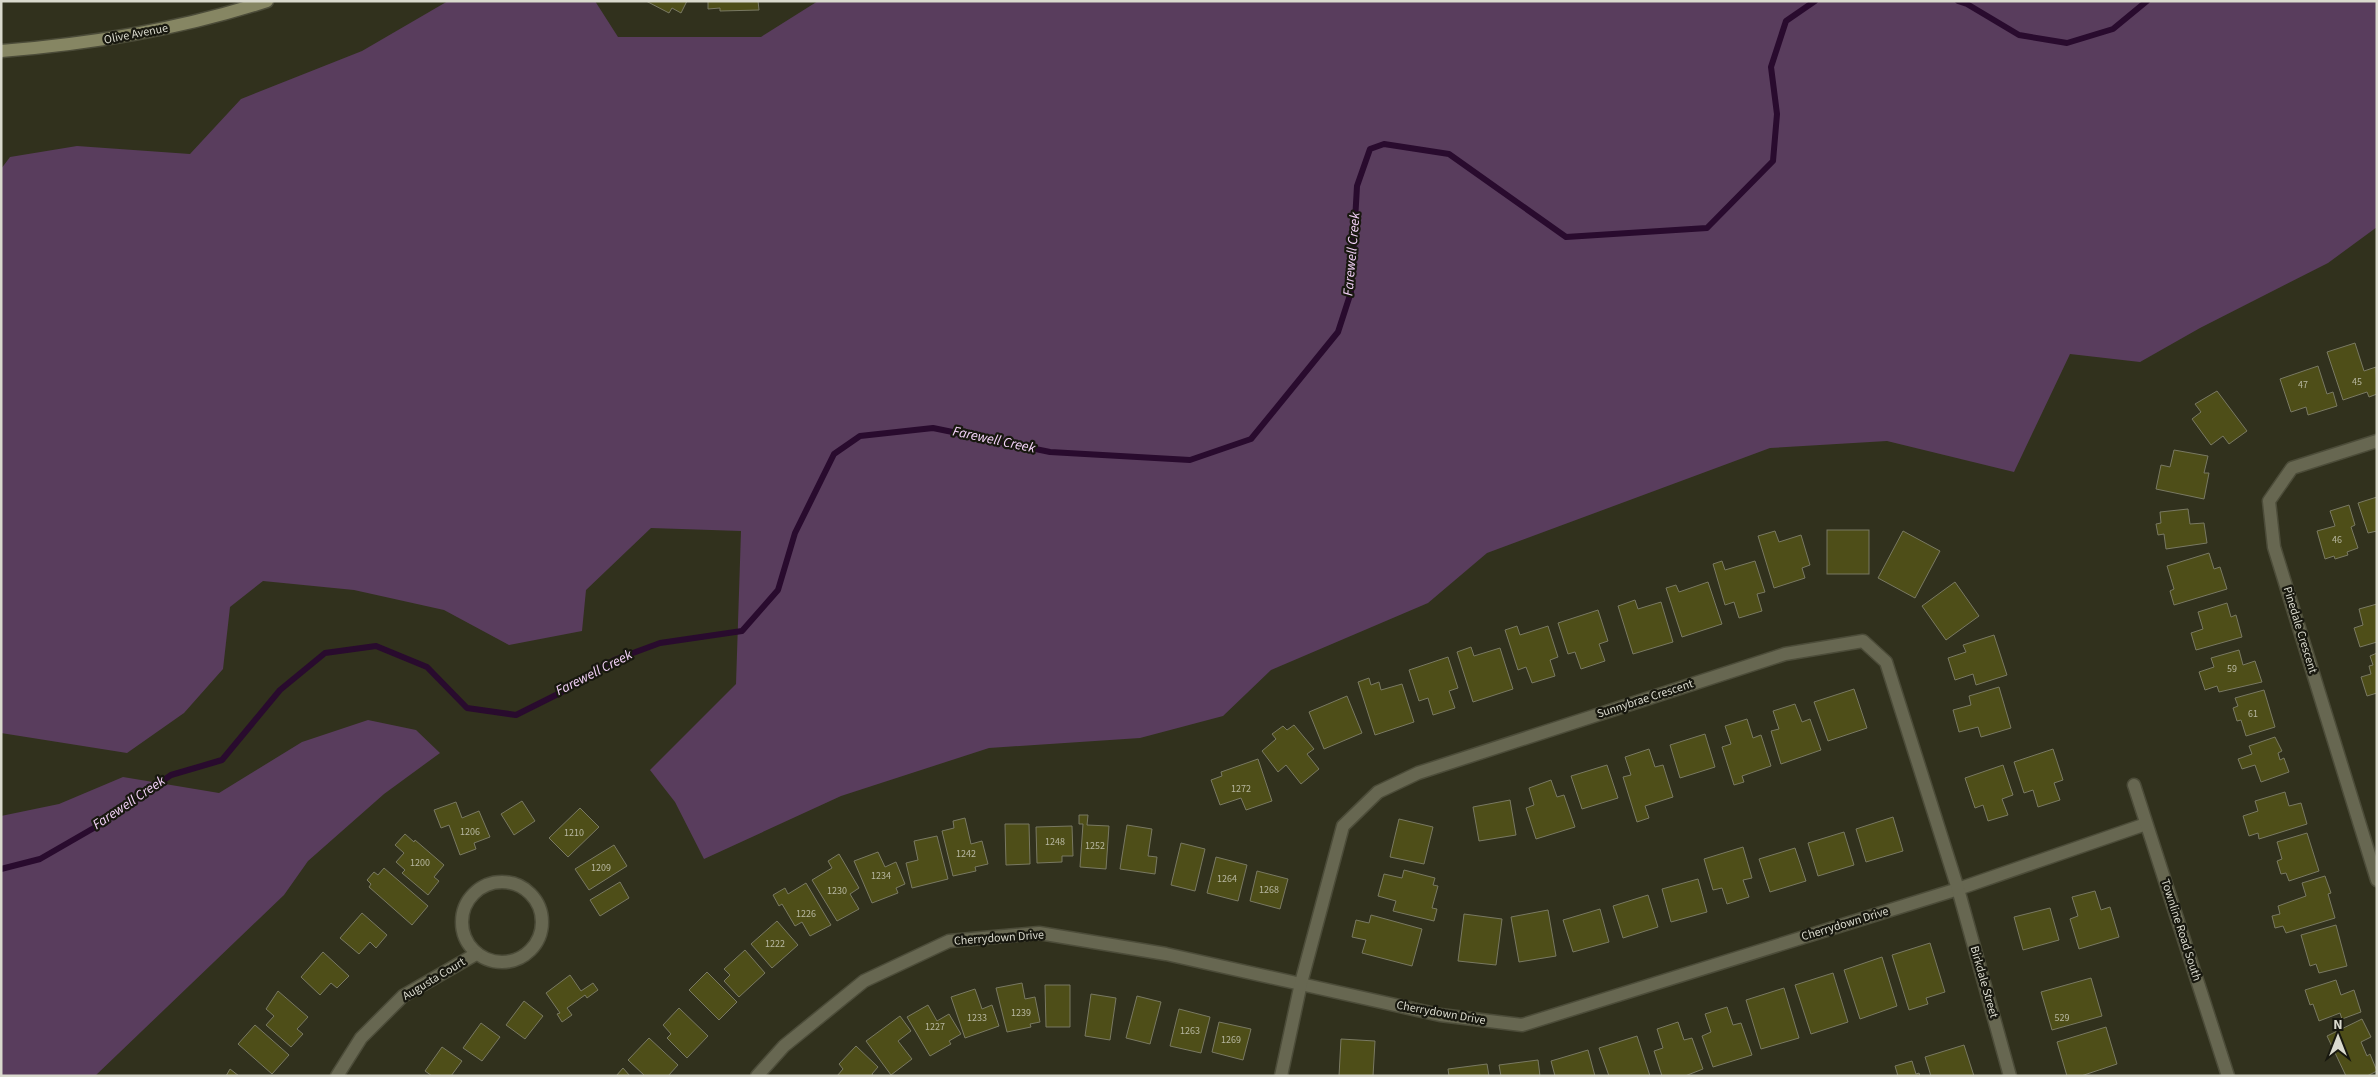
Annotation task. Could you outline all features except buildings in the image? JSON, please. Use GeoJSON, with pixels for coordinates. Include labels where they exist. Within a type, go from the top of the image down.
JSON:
{"type":"FeatureCollection","features":[{"type":"Feature","properties":{"kind":"main road","name":"Olive Avenue"},"geometry":{"type":"LineString","coordinates":[[1,51],[110,39],[185,24],[267,1]]}},
{"type":"Feature","properties":{"kind":"street","name":"Pinedale Crescent"},"geometry":{"type":"LineString","coordinates":[[2377,441],[2292,468],[2270,500],[2274,547],[2377,880]]}},
{"type":"Feature","properties":{"kind":"street","name":"Sunnybrae Crescent"},"geometry":{"type":"LineString","coordinates":[[1301,983],[1343,826],[1378,792],[1418,774],[1785,654],[1863,641],[1886,662],[1958,889]]}},
{"type":"Feature","properties":{"kind":"street","name":"Townline Road South"},"geometry":{"type":"LineString","coordinates":[[2134,785],[2228,1076]]}},
{"type":"Feature","properties":{"kind":"street","name":"Cherrydown Drive"},"geometry":{"type":"LineString","coordinates":[[757,1076],[784,1046],[864,981],[949,941],[1039,933],[1166,954],[1440,1015],[1522,1025],[1958,889],[2146,824]]}},
{"type":"Feature","properties":{"kind":"street","name":"Augusta Court"},"geometry":{"type":"LineString","coordinates":[[507,882],[520,886],[538,904],[541,930],[536,942],[527,952],[516,959],[504,962],[490,960],[476,954],[468,944],[463,933],[462,920],[465,907],[472,896],[482,887],[494,883],[507,882]]}},
{"type":"Feature","properties":{"kind":"street","name":"Birkdale Street"},"geometry":{"type":"LineString","coordinates":[[1958,889],[2010,1076]]}},
{"type":"Feature","properties":{"kind":"street","name":"Augusta Court"},"geometry":{"type":"LineString","coordinates":[[337,1076],[361,1038],[403,996],[476,954]]}},
{"type":"Feature","properties":{"kind":"street"},"geometry":{"type":"LineString","coordinates":[[1281,1076],[1301,983]]}},
{"type":"Feature","properties":{"kind":"shaded area"},"geometry":{"type":"Polygon","coordinates":[[[448,1],[595,1],[618,37],[761,37],[818,1],[2377,1],[2377,227],[2328,263],[2200,328],[2140,362],[2070,354],[2014,472],[1887,441],[1770,448],[1487,553],[1428,603],[1271,670],[1223,716],[1140,738],[989,748],[841,796],[704,859],[675,802],[650,770],[736,684],[741,531],[651,528],[586,590],[582,631],[509,645],[444,610],[354,590],[263,581],[230,607],[223,669],[184,713],[127,753],[1,733],[1,169],[10,157],[77,146],[190,154],[241,99],[362,51],[448,1]]]}},
{"type":"Feature","properties":{"kind":"shaded area"},"geometry":{"type":"Polygon","coordinates":[[[368,720],[416,730],[440,753],[384,794],[308,861],[284,895],[95,1076],[1,1076],[1,816],[59,804],[123,777],[219,793],[302,742],[368,720]]]}},
{"type":"Feature","properties":{"kind":"waterway","name":"Farewell Creek"},"geometry":{"type":"LineString","coordinates":[[1,869],[40,859],[99,825],[171,775],[222,760],[280,690],[325,653],[376,646],[427,667],[467,708],[516,715],[562,692],[614,660],[660,643],[742,631],[778,590],[795,533],[834,454],[860,436],[933,428],[1050,452],[1190,460],[1251,439],[1338,332],[1351,292],[1357,186],[1370,149],[1384,144],[1449,154],[1566,237],[1707,228],[1773,161],[1777,114],[1771,67],[1786,21],[1815,1]]}},
{"type":"Feature","properties":{"kind":"waterway","name":"Farewell Creek"},"geometry":{"type":"LineString","coordinates":[[1958,1],[1967,4],[2019,35],[2067,43],[2113,29],[2147,1]]}}]}
